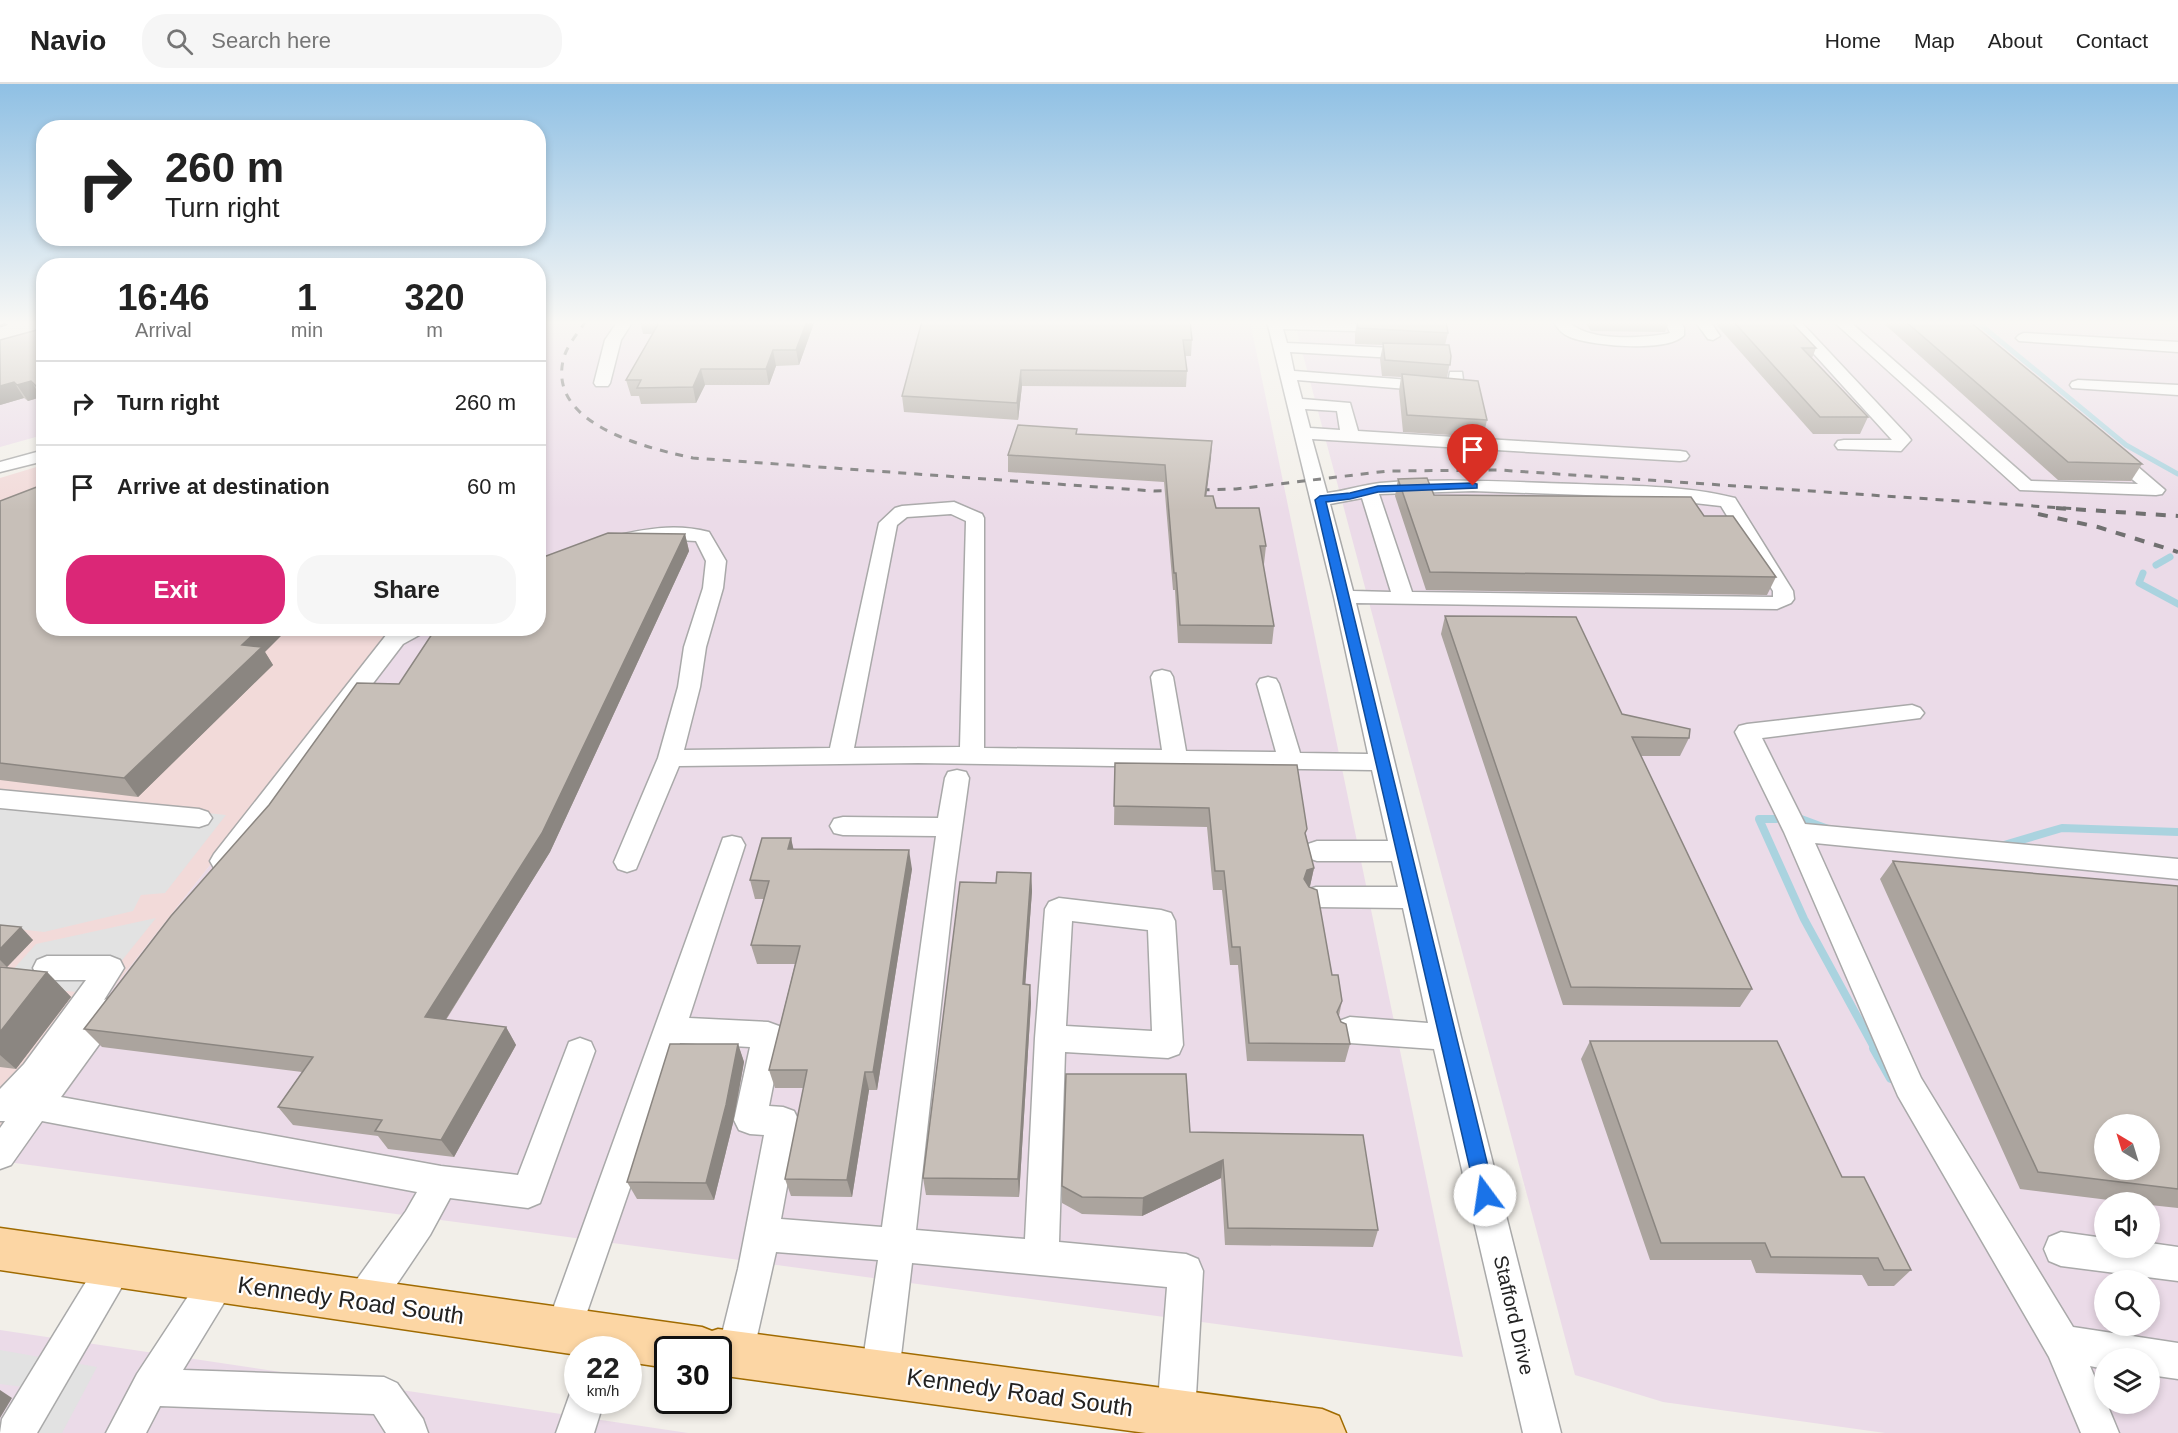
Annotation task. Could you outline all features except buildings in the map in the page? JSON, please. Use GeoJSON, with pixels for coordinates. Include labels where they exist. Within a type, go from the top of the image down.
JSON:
{"type":"FeatureCollection","features":[{"type":"Feature","properties":{"kind":"main road","name":"Kennedy Road South"},"geometry":{"type":"LineString","coordinates":[[0,1249],[363,1302],[565,1336]]}},
{"type":"Feature","properties":{"kind":"main road","name":"Kennedy Road South"},"geometry":{"type":"LineString","coordinates":[[732,1354],[1322,1433]]}},
{"type":"Feature","properties":{"kind":"street","name":"Stafford Drive"},"geometry":{"type":"LineString","coordinates":[[1290,384],[1344,597],[1446,1036],[1542,1433]]}},
{"type":"Feature","properties":{"kind":"street"},"geometry":{"type":"LineString","coordinates":[[1404,384],[1456,388],[1456,384]]}},
{"type":"Feature","properties":{"kind":"street"},"geometry":{"type":"LineString","coordinates":[[1844,445],[1895,447],[1902,440],[1850,384]]}},
{"type":"Feature","properties":{"kind":"street"},"geometry":{"type":"LineString","coordinates":[[1911,384],[2026,486],[2156,490],[2100,444]]}},
{"type":"Feature","properties":{"kind":"street"},"geometry":{"type":"LineString","coordinates":[[2078,385],[2178,390]]}},
{"type":"Feature","properties":{"kind":"street"},"geometry":{"type":"LineString","coordinates":[[1296,404],[1344,406],[1350,436]]}},
{"type":"Feature","properties":{"kind":"street"},"geometry":{"type":"LineString","coordinates":[[1304,433],[1680,456]]}},
{"type":"Feature","properties":{"kind":"street"},"geometry":{"type":"LineString","coordinates":[[0,467],[36,457]]}},
{"type":"Feature","properties":{"kind":"street"},"geometry":{"type":"LineString","coordinates":[[1320,500],[1378,489],[1484,486],[1641,492],[1728,502],[1783,591],[1784,600],[1777,603],[1753,603],[1344,597]]}},
{"type":"Feature","properties":{"kind":"street"},"geometry":{"type":"LineString","coordinates":[[1369,491],[1404,599]]}},
{"type":"Feature","properties":{"kind":"street"},"geometry":{"type":"LineString","coordinates":[[840,756],[888,523],[902,512],[954,508],[975,518],[965,767],[950,826],[880,1373]]}},
{"type":"Feature","properties":{"kind":"street"},"geometry":{"type":"LineString","coordinates":[[603,545],[648,533],[679,531],[702,536],[716,561],[713,588],[695,647],[689,687],[670,758],[627,862]]}},
{"type":"Feature","properties":{"kind":"street"},"geometry":{"type":"LineString","coordinates":[[204,885],[395,639],[400,636]]}},
{"type":"Feature","properties":{"kind":"street"},"geometry":{"type":"LineString","coordinates":[[1162,677],[1175,759]]}},
{"type":"Feature","properties":{"kind":"street"},"geometry":{"type":"LineString","coordinates":[[1268,684],[1290,761]]}},
{"type":"Feature","properties":{"kind":"street"},"geometry":{"type":"LineString","coordinates":[[1912,713],[1747,732],[1797,832],[1909,1086],[2062,1344],[2100,1433]]}},
{"type":"Feature","properties":{"kind":"street"},"geometry":{"type":"LineString","coordinates":[[670,758],[840,756],[965,767],[1175,759],[1383,762]]}},
{"type":"Feature","properties":{"kind":"street"},"geometry":{"type":"LineString","coordinates":[[0,799],[199,818]]}},
{"type":"Feature","properties":{"kind":"street"},"geometry":{"type":"LineString","coordinates":[[843,825],[950,826]]}},
{"type":"Feature","properties":{"kind":"street"},"geometry":{"type":"LineString","coordinates":[[1797,832],[2178,869]]}},
{"type":"Feature","properties":{"kind":"street"},"geometry":{"type":"LineString","coordinates":[[590,1336],[670,1030],[732,844]]}},
{"type":"Feature","properties":{"kind":"street"},"geometry":{"type":"LineString","coordinates":[[1317,852],[1404,851]]}},
{"type":"Feature","properties":{"kind":"street"},"geometry":{"type":"LineString","coordinates":[[1316,897],[1415,897]]}},
{"type":"Feature","properties":{"kind":"street"},"geometry":{"type":"LineString","coordinates":[[1041,1259],[1050,1038],[1059,909],[1161,921],[1168,1045],[1050,1038]]}},
{"type":"Feature","properties":{"kind":"street"},"geometry":{"type":"LineString","coordinates":[[1,1109],[35,1073],[110,968],[47,968]]}},
{"type":"Feature","properties":{"kind":"street"},"geometry":{"type":"LineString","coordinates":[[0,1154],[134,977]]}},
{"type":"Feature","properties":{"kind":"street"},"geometry":{"type":"LineString","coordinates":[[670,1030],[768,1035],[750,1120],[783,1121],[761,1234],[724,1336]]}},
{"type":"Feature","properties":{"kind":"street"},"geometry":{"type":"LineString","coordinates":[[1350,1030],[1446,1036]]}},
{"type":"Feature","properties":{"kind":"street"},"geometry":{"type":"LineString","coordinates":[[35,1106],[441,1181],[528,1192],[580,1052]]}},
{"type":"Feature","properties":{"kind":"street"},"geometry":{"type":"LineString","coordinates":[[363,1302],[418,1223],[441,1181]]}},
{"type":"Feature","properties":{"kind":"street"},"geometry":{"type":"LineString","coordinates":[[761,1234],[1186,1271],[1176,1414]]}},
{"type":"Feature","properties":{"kind":"street"},"geometry":{"type":"LineString","coordinates":[[2061,1249],[2178,1264]]}},
{"type":"Feature","properties":{"kind":"street"},"geometry":{"type":"LineString","coordinates":[[16,1433],[115,1266]]}},
{"type":"Feature","properties":{"kind":"street"},"geometry":{"type":"LineString","coordinates":[[125,1433],[150,1387],[218,1281]]}},
{"type":"Feature","properties":{"kind":"street"},"geometry":{"type":"LineString","coordinates":[[2062,1344],[2178,1360]]}},
{"type":"Feature","properties":{"kind":"street"},"geometry":{"type":"LineString","coordinates":[[150,1387],[384,1396],[409,1433]]}},
{"type":"Feature","properties":{"kind":"street"},"geometry":{"type":"LineString","coordinates":[[575,1433],[581,1414]]}},
{"type":"Feature","properties":{"kind":"shaded area"},"geometry":{"type":"Polygon","coordinates":[[[0,384],[36,384],[36,437],[0,447],[0,384]]]}},
{"type":"Feature","properties":{"kind":"shaded area"},"geometry":{"type":"Polygon","coordinates":[[[546,384],[1263,384],[1463,1357],[0,1161],[0,1132],[390,636],[546,636],[546,384]]]}},
{"type":"Feature","properties":{"kind":"shaded area"},"geometry":{"type":"Polygon","coordinates":[[[1311,384],[2178,384],[2178,1433],[1885,1433],[1663,1402],[1575,1375],[1311,384]]]}},
{"type":"Feature","properties":{"kind":"shaded area"},"geometry":{"type":"Polygon","coordinates":[[[36,467],[36,636],[390,636],[0,1132],[0,478],[36,467]]]}},
{"type":"Feature","properties":{"kind":"shaded area"},"geometry":{"type":"Polygon","coordinates":[[[0,791],[226,815],[165,893],[141,895],[133,911],[44,932],[0,927],[0,791]]]}},
{"type":"Feature","properties":{"kind":"shaded area"},"geometry":{"type":"Polygon","coordinates":[[[156,918],[95,994],[0,984],[36,944],[156,918]]]}},
{"type":"Feature","properties":{"kind":"shaded area"},"geometry":{"type":"Polygon","coordinates":[[[0,1330],[521,1408],[688,1433],[0,1433],[0,1330]]]}},
{"type":"Feature","properties":{"kind":"shaded area"},"geometry":{"type":"Polygon","coordinates":[[[0,1350],[97,1367],[62,1433],[30,1433],[54,1391],[0,1384],[0,1350]]]}},
{"type":"Feature","properties":{"kind":"waterway"},"geometry":{"type":"LineString","coordinates":[[2052,384],[2126,445],[2178,474]]}},
{"type":"Feature","properties":{"kind":"waterway"},"geometry":{"type":"LineString","coordinates":[[2156,565],[2170,557]]}},
{"type":"Feature","properties":{"kind":"waterway"},"geometry":{"type":"LineString","coordinates":[[2143,573],[2139,583],[2178,604]]}},
{"type":"Feature","properties":{"kind":"waterway"},"geometry":{"type":"LineString","coordinates":[[1776,819],[1759,819],[1804,919],[1875,1049]]}},
{"type":"Feature","properties":{"kind":"waterway"},"geometry":{"type":"LineString","coordinates":[[1801,819],[1828,829]]}},
{"type":"Feature","properties":{"kind":"waterway"},"geometry":{"type":"LineString","coordinates":[[2004,845],[2062,828],[2178,832]]}},
{"type":"Feature","properties":{"kind":"waterway"},"geometry":{"type":"LineString","coordinates":[[1874,1048],[1891,1078]]}},
{"type":"Feature","properties":{"kind":"railway"},"geometry":{"type":"LineString","coordinates":[[563,384],[571,402],[586,417],[606,430],[651,448],[693,458],[1154,491],[1236,489],[1388,471],[1499,470],[2078,509]]}},
{"type":"Feature","properties":{"kind":"railway"},"geometry":{"type":"LineString","coordinates":[[2056,508],[2178,516]]}},
{"type":"Feature","properties":{"kind":"railway"},"geometry":{"type":"LineString","coordinates":[[2038,514],[2098,527],[2178,552]]}},
{"type":"Feature","properties":{"kind":"route"},"geometry":{"type":"LineString","coordinates":[[1473,486],[1378,489],[1320,500],[1485,1195]]}}]}
